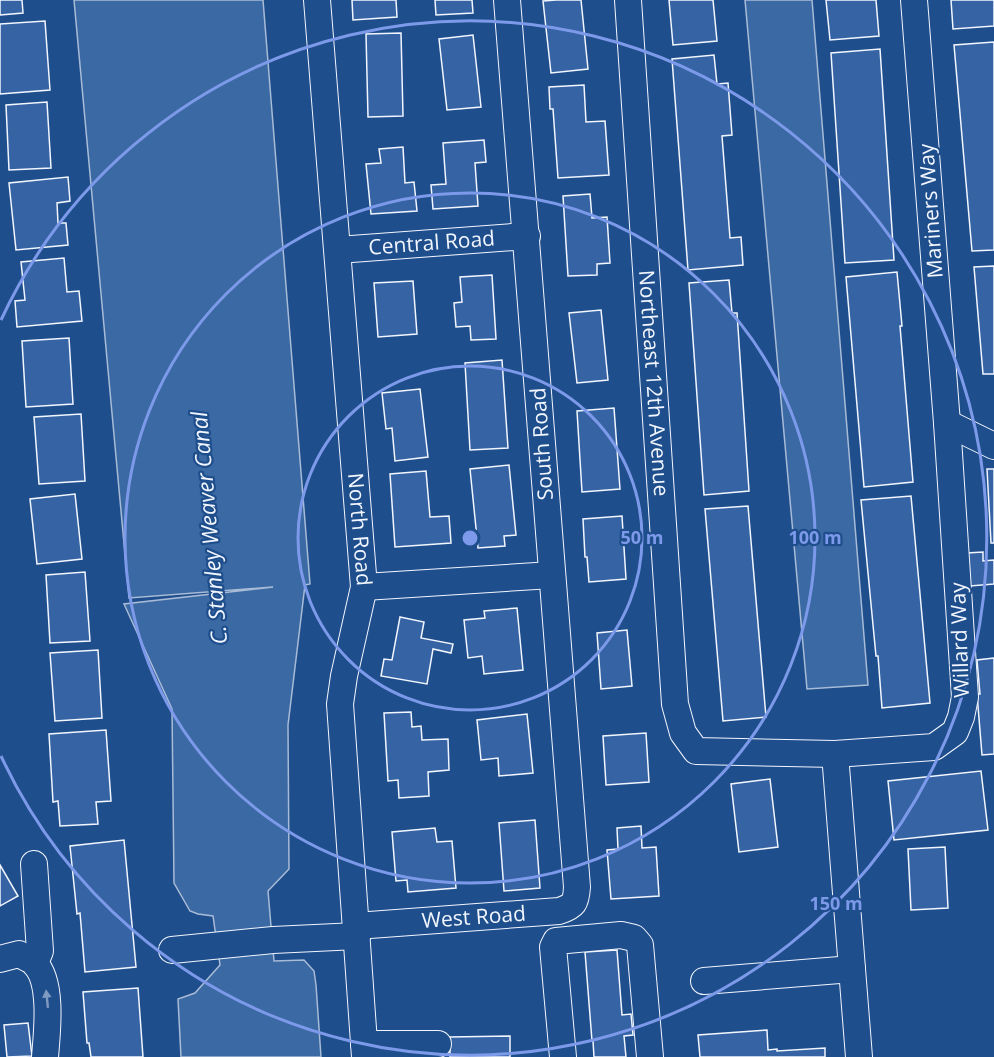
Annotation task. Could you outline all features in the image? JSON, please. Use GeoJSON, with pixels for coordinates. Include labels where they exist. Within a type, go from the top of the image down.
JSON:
{"type":"FeatureCollection","features":[{"type":"Feature","properties":{"kind":"street","name":"North Road"},"geometry":{"type":"LineString","coordinates":[[318,0],[364,587],[340,704],[365,1051]]}},
{"type":"Feature","properties":{"kind":"street","name":"South Road"},"geometry":{"type":"LineString","coordinates":[[507,0],[577,887]]}},
{"type":"Feature","properties":{"kind":"street","name":"Northeast 12th Avenue"},"geometry":{"type":"LineString","coordinates":[[628,0],[674,692],[683,733],[696,752],[834,754]]}},
{"type":"Feature","properties":{"kind":"street","name":"Mariners Way"},"geometry":{"type":"LineString","coordinates":[[914,0],[947,423]]}},
{"type":"Feature","properties":{"kind":"street","name":"Central Road"},"geometry":{"type":"LineString","coordinates":[[338,250],[527,236]]}},
{"type":"Feature","properties":{"kind":"street","name":"Willard Way"},"geometry":{"type":"LineString","coordinates":[[834,754],[934,747],[955,732],[962,713],[965,697],[947,423]]}},
{"type":"Feature","properties":{"kind":"street"},"geometry":{"type":"LineString","coordinates":[[947,423],[994,446]]}},
{"type":"Feature","properties":{"kind":"street"},"geometry":{"type":"LineString","coordinates":[[364,587],[552,575]]}},
{"type":"Feature","properties":{"kind":"street"},"geometry":{"type":"LineString","coordinates":[[834,754],[859,1057]]}},
{"type":"Feature","properties":{"kind":"street"},"geometry":{"type":"LineString","coordinates":[[34,864],[40,951],[35,963]]}},
{"type":"Feature","properties":{"kind":"street","name":"West Road"},"geometry":{"type":"LineString","coordinates":[[357,931],[559,911],[571,907],[577,899],[577,887]]}},
{"type":"Feature","properties":{"kind":"street"},"geometry":{"type":"LineString","coordinates":[[172,950],[357,931]]}},
{"type":"Feature","properties":{"kind":"street"},"geometry":{"type":"LineString","coordinates":[[563,1057],[553,947],[556,941],[621,935],[634,938],[640,945],[650,1057]]}},
{"type":"Feature","properties":{"kind":"street"},"geometry":{"type":"LineString","coordinates":[[0,959],[19,954],[35,963],[45,981],[49,1017],[45,1057]]}},
{"type":"Feature","properties":{"kind":"street"},"geometry":{"type":"LineString","coordinates":[[704,981],[852,969]]}},
{"type":"Feature","properties":{"kind":"street"},"geometry":{"type":"LineString","coordinates":[[365,1051],[438,1044]]}},
{"type":"Feature","properties":{"kind":"water","name":"C. Stanley Weaver Canal"},"geometry":{"type":"Polygon","coordinates":[[[74,0],[263,0],[310,584],[305,585],[288,725],[289,869],[268,891],[274,961],[304,960],[314,971],[321,1057],[181,1057],[178,999],[195,993],[220,965],[213,916],[190,911],[174,883],[172,709],[124,604],[273,587],[129,598],[74,0]]]}},
{"type":"Feature","properties":{"kind":"water"},"geometry":{"type":"Polygon","coordinates":[[[745,0],[812,0],[868,685],[807,689],[745,0]]]}},
{"type":"Feature","properties":{"kind":"building"},"geometry":{"type":"Polygon","coordinates":[[[0,0],[22,0],[23,13],[0,15],[0,0]]]}},
{"type":"Feature","properties":{"kind":"building"},"geometry":{"type":"Polygon","coordinates":[[[352,0],[396,0],[397,17],[353,20],[352,0]]]}},
{"type":"Feature","properties":{"kind":"building"},"geometry":{"type":"Polygon","coordinates":[[[435,0],[472,0],[473,13],[436,15],[435,0]]]}},
{"type":"Feature","properties":{"kind":"building"},"geometry":{"type":"Polygon","coordinates":[[[581,0],[588,69],[551,73],[543,1],[581,0]]]}},
{"type":"Feature","properties":{"kind":"building"},"geometry":{"type":"Polygon","coordinates":[[[669,0],[713,0],[717,41],[673,45],[669,0]]]}},
{"type":"Feature","properties":{"kind":"building"},"geometry":{"type":"Polygon","coordinates":[[[826,0],[876,0],[879,36],[830,40],[826,0]]]}},
{"type":"Feature","properties":{"kind":"building"},"geometry":{"type":"Polygon","coordinates":[[[951,0],[994,0],[994,26],[953,29],[951,0]]]}},
{"type":"Feature","properties":{"kind":"building"},"geometry":{"type":"Polygon","coordinates":[[[45,21],[50,90],[0,94],[0,24],[45,21]]]}},
{"type":"Feature","properties":{"kind":"building"},"geometry":{"type":"Polygon","coordinates":[[[401,33],[403,116],[368,117],[366,34],[401,33]]]}},
{"type":"Feature","properties":{"kind":"building"},"geometry":{"type":"Polygon","coordinates":[[[473,35],[481,107],[447,110],[439,39],[473,35]]]}},
{"type":"Feature","properties":{"kind":"building"},"geometry":{"type":"Polygon","coordinates":[[[994,42],[994,250],[972,251],[954,45],[994,42]]]}},
{"type":"Feature","properties":{"kind":"building"},"geometry":{"type":"Polygon","coordinates":[[[880,49],[894,260],[845,263],[831,53],[880,49]]]}},
{"type":"Feature","properties":{"kind":"building"},"geometry":{"type":"Polygon","coordinates":[[[714,55],[717,84],[728,83],[732,135],[722,136],[730,238],[741,237],[743,265],[688,270],[672,59],[714,55]]]}},
{"type":"Feature","properties":{"kind":"building"},"geometry":{"type":"Polygon","coordinates":[[[584,85],[586,122],[605,121],[609,175],[558,178],[553,109],[550,109],[549,87],[584,85]]]}},
{"type":"Feature","properties":{"kind":"building"},"geometry":{"type":"Polygon","coordinates":[[[47,102],[51,168],[9,170],[6,105],[47,102]]]}},
{"type":"Feature","properties":{"kind":"building"},"geometry":{"type":"Polygon","coordinates":[[[484,140],[486,162],[475,163],[478,206],[433,209],[431,185],[446,184],[443,143],[484,140]]]}},
{"type":"Feature","properties":{"kind":"building"},"geometry":{"type":"Polygon","coordinates":[[[403,147],[405,183],[414,182],[417,211],[371,214],[366,164],[381,163],[379,149],[403,147]]]}},
{"type":"Feature","properties":{"kind":"building"},"geometry":{"type":"Polygon","coordinates":[[[68,177],[70,201],[57,203],[58,223],[66,223],[68,245],[16,250],[9,183],[68,177]]]}},
{"type":"Feature","properties":{"kind":"building"},"geometry":{"type":"Polygon","coordinates":[[[590,194],[592,218],[607,217],[610,263],[597,264],[597,275],[568,276],[563,196],[590,194]]]}},
{"type":"Feature","properties":{"kind":"building"},"geometry":{"type":"Polygon","coordinates":[[[64,258],[67,292],[79,291],[82,321],[17,327],[15,301],[25,300],[21,262],[64,258]]]}},
{"type":"Feature","properties":{"kind":"building"},"geometry":{"type":"Polygon","coordinates":[[[994,266],[994,374],[983,374],[974,267],[994,266]]]}},
{"type":"Feature","properties":{"kind":"building"},"geometry":{"type":"Polygon","coordinates":[[[897,272],[913,482],[864,487],[846,277],[897,272]]]}},
{"type":"Feature","properties":{"kind":"building"},"geometry":{"type":"Polygon","coordinates":[[[492,275],[496,339],[471,340],[470,326],[456,327],[454,303],[462,302],[460,277],[492,275]]]}},
{"type":"Feature","properties":{"kind":"building"},"geometry":{"type":"Polygon","coordinates":[[[729,280],[732,313],[737,313],[749,491],[704,495],[689,283],[729,280]]]}},
{"type":"Feature","properties":{"kind":"building"},"geometry":{"type":"Polygon","coordinates":[[[413,281],[417,334],[378,337],[374,283],[413,281]]]}},
{"type":"Feature","properties":{"kind":"building"},"geometry":{"type":"Polygon","coordinates":[[[601,310],[608,380],[577,383],[569,313],[601,310]]]}},
{"type":"Feature","properties":{"kind":"building"},"geometry":{"type":"Polygon","coordinates":[[[69,338],[73,404],[26,407],[22,341],[69,338]]]}},
{"type":"Feature","properties":{"kind":"building"},"geometry":{"type":"Polygon","coordinates":[[[502,360],[508,448],[470,450],[465,363],[502,360]]]}},
{"type":"Feature","properties":{"kind":"building"},"geometry":{"type":"Polygon","coordinates":[[[420,389],[428,457],[395,461],[392,428],[386,429],[382,393],[420,389]]]}},
{"type":"Feature","properties":{"kind":"building"},"geometry":{"type":"Polygon","coordinates":[[[614,408],[620,489],[582,492],[577,411],[614,408]]]}},
{"type":"Feature","properties":{"kind":"building"},"geometry":{"type":"Polygon","coordinates":[[[81,414],[85,481],[39,484],[34,417],[81,414]]]}},
{"type":"Feature","properties":{"kind":"building"},"geometry":{"type":"Polygon","coordinates":[[[509,465],[516,535],[504,536],[505,546],[478,548],[470,469],[509,465]]]}},
{"type":"Feature","properties":{"kind":"building"},"geometry":{"type":"Polygon","coordinates":[[[987,469],[994,469],[994,543],[991,543],[987,469]]]}},
{"type":"Feature","properties":{"kind":"building"},"geometry":{"type":"Polygon","coordinates":[[[426,471],[430,517],[449,516],[451,543],[395,547],[390,474],[426,471]]]}},
{"type":"Feature","properties":{"kind":"building"},"geometry":{"type":"Polygon","coordinates":[[[75,494],[82,559],[37,564],[30,499],[75,494]]]}},
{"type":"Feature","properties":{"kind":"building"},"geometry":{"type":"Polygon","coordinates":[[[911,496],[930,703],[882,708],[861,500],[911,496]]]}},
{"type":"Feature","properties":{"kind":"building"},"geometry":{"type":"Polygon","coordinates":[[[748,506],[766,717],[723,721],[705,509],[748,506]]]}},
{"type":"Feature","properties":{"kind":"building"},"geometry":{"type":"Polygon","coordinates":[[[622,516],[626,579],[589,582],[583,519],[622,516]]]}},
{"type":"Feature","properties":{"kind":"building"},"geometry":{"type":"Polygon","coordinates":[[[983,552],[983,561],[994,560],[994,584],[970,586],[967,553],[983,552]]]}},
{"type":"Feature","properties":{"kind":"building"},"geometry":{"type":"Polygon","coordinates":[[[85,572],[90,641],[50,643],[46,575],[85,572]]]}},
{"type":"Feature","properties":{"kind":"building"},"geometry":{"type":"Polygon","coordinates":[[[517,608],[523,670],[484,674],[482,656],[468,658],[464,620],[485,618],[484,611],[517,608]]]}},
{"type":"Feature","properties":{"kind":"building"},"geometry":{"type":"Polygon","coordinates":[[[400,617],[424,622],[421,638],[453,644],[451,653],[433,649],[427,684],[381,676],[384,659],[392,660],[400,617]]]}},
{"type":"Feature","properties":{"kind":"building"},"geometry":{"type":"Polygon","coordinates":[[[627,630],[632,686],[601,689],[597,633],[627,630]]]}},
{"type":"Feature","properties":{"kind":"building"},"geometry":{"type":"Polygon","coordinates":[[[98,650],[102,718],[55,721],[50,653],[98,650]]]}},
{"type":"Feature","properties":{"kind":"building"},"geometry":{"type":"Polygon","coordinates":[[[994,658],[994,754],[982,755],[977,660],[994,658]]]}},
{"type":"Feature","properties":{"kind":"building"},"geometry":{"type":"Polygon","coordinates":[[[411,712],[412,727],[421,726],[422,740],[448,739],[449,770],[428,772],[429,796],[399,798],[398,780],[388,781],[384,713],[411,712]]]}},
{"type":"Feature","properties":{"kind":"building"},"geometry":{"type":"Polygon","coordinates":[[[527,714],[533,773],[499,776],[498,758],[481,760],[477,720],[527,714]]]}},
{"type":"Feature","properties":{"kind":"building"},"geometry":{"type":"Polygon","coordinates":[[[106,730],[111,801],[96,802],[98,824],[60,826],[58,801],[53,802],[49,734],[106,730]]]}},
{"type":"Feature","properties":{"kind":"building"},"geometry":{"type":"Polygon","coordinates":[[[646,733],[649,782],[606,785],[603,736],[646,733]]]}},
{"type":"Feature","properties":{"kind":"building"},"geometry":{"type":"Polygon","coordinates":[[[981,771],[988,830],[894,840],[888,781],[981,771]]]}},
{"type":"Feature","properties":{"kind":"building"},"geometry":{"type":"Polygon","coordinates":[[[770,779],[778,847],[739,852],[731,784],[770,779]]]}},
{"type":"Feature","properties":{"kind":"building"},"geometry":{"type":"Polygon","coordinates":[[[535,820],[540,888],[504,891],[499,823],[535,820]]]}},
{"type":"Feature","properties":{"kind":"building"},"geometry":{"type":"Polygon","coordinates":[[[641,826],[642,848],[656,847],[659,896],[611,899],[607,850],[618,849],[617,828],[641,826]]]}},
{"type":"Feature","properties":{"kind":"building"},"geometry":{"type":"Polygon","coordinates":[[[435,828],[437,842],[452,841],[456,888],[408,892],[407,880],[396,881],[392,832],[435,828]]]}},
{"type":"Feature","properties":{"kind":"building"},"geometry":{"type":"Polygon","coordinates":[[[124,840],[136,967],[85,972],[80,913],[77,914],[70,846],[124,840]]]}},
{"type":"Feature","properties":{"kind":"building"},"geometry":{"type":"Polygon","coordinates":[[[945,847],[948,908],[911,910],[908,849],[945,847]]]}},
{"type":"Feature","properties":{"kind":"building"},"geometry":{"type":"Polygon","coordinates":[[[0,865],[18,896],[0,906],[0,865]]]}},
{"type":"Feature","properties":{"kind":"building"},"geometry":{"type":"Polygon","coordinates":[[[617,950],[622,1015],[631,1014],[633,1035],[624,1036],[626,1057],[594,1057],[585,952],[617,950]]]}},
{"type":"Feature","properties":{"kind":"building"},"geometry":{"type":"Polygon","coordinates":[[[138,988],[143,1057],[91,1057],[89,1043],[87,1043],[83,992],[138,988]]]}},
{"type":"Feature","properties":{"kind":"building"},"geometry":{"type":"Polygon","coordinates":[[[28,1023],[32,1056],[7,1057],[4,1025],[28,1023]]]}},
{"type":"Feature","properties":{"kind":"building"},"geometry":{"type":"Polygon","coordinates":[[[767,1030],[768,1050],[825,1048],[825,1057],[700,1057],[698,1035],[767,1030]]]}},
{"type":"Feature","properties":{"kind":"building"},"geometry":{"type":"Polygon","coordinates":[[[510,1036],[510,1057],[450,1057],[450,1037],[510,1036]]]}}]}
